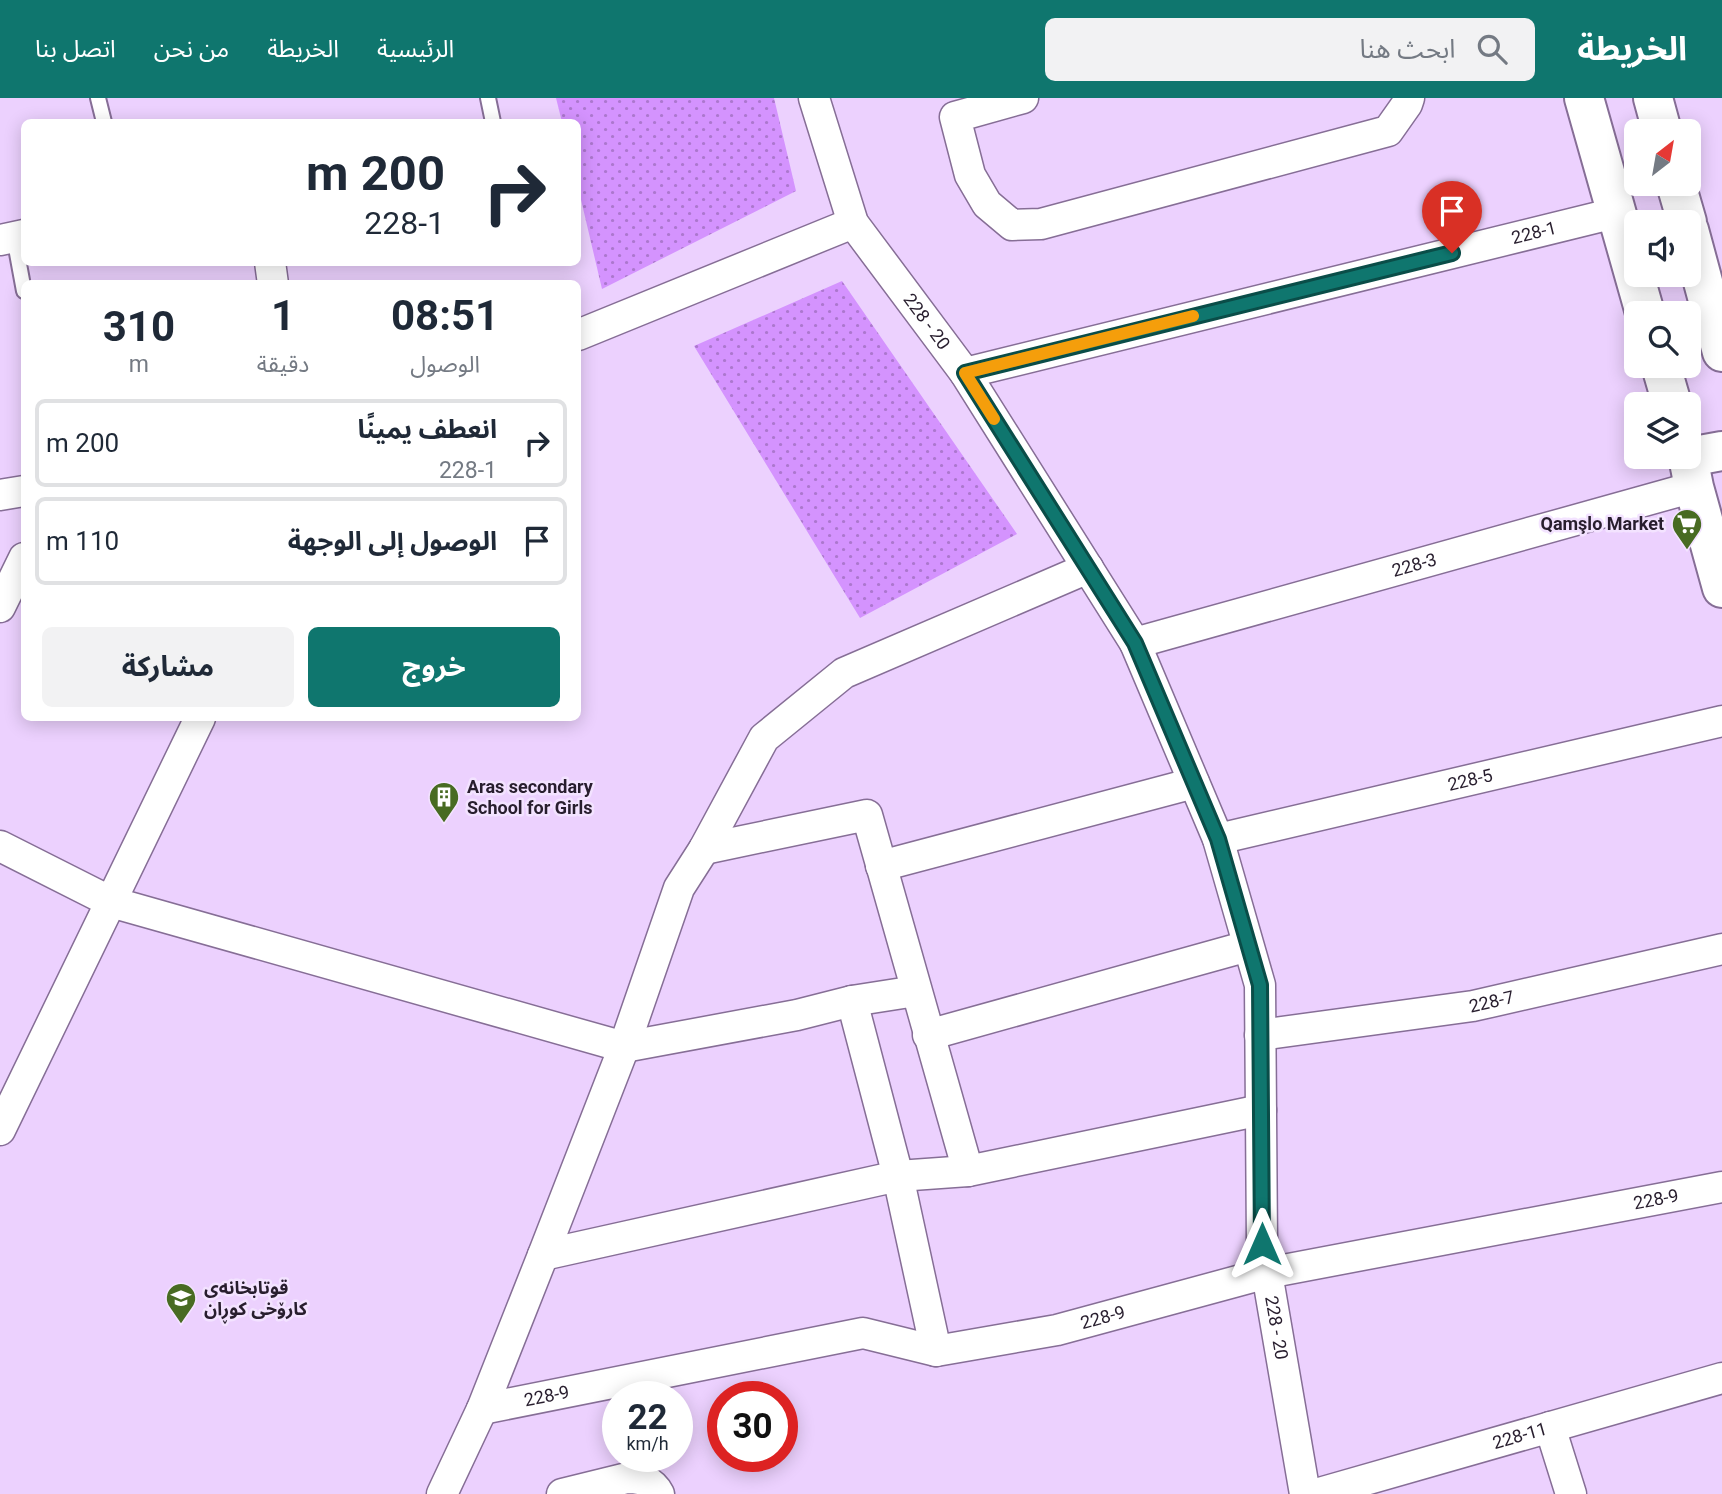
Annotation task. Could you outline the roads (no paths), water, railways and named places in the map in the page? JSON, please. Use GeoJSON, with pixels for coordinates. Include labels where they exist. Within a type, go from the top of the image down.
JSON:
{"type":"FeatureCollection","features":[{"type":"Feature","properties":{"kind":"main road"},"geometry":{"type":"LineString","coordinates":[[1584,98],[1641,301]]}},
{"type":"Feature","properties":{"kind":"main road"},"geometry":{"type":"LineString","coordinates":[[1701,272],[1721,342]]}},
{"type":"Feature","properties":{"kind":"main road"},"geometry":{"type":"LineString","coordinates":[[1701,459],[1722,451]]}},
{"type":"Feature","properties":{"kind":"main road"},"geometry":{"type":"LineString","coordinates":[[1690,469],[1722,588]]}},
{"type":"Feature","properties":{"kind":"street","name":"228 - 20"},"geometry":{"type":"LineString","coordinates":[[814,98],[853,223],[965,373],[1135,643],[1218,839],[1260,985],[1262,1244],[1305,1494]]}},
{"type":"Feature","properties":{"kind":"street"},"geometry":{"type":"LineString","coordinates":[[1023,98],[956,117],[970,175],[987,204],[1012,225],[1041,224],[1388,131],[1408,104],[1409,98]]}},
{"type":"Feature","properties":{"kind":"street","name":"228-1"},"geometry":{"type":"LineString","coordinates":[[965,373],[1615,212]]}},
{"type":"Feature","properties":{"kind":"street"},"geometry":{"type":"LineString","coordinates":[[581,334],[853,223]]}},
{"type":"Feature","properties":{"kind":"street","name":"228-3"},"geometry":{"type":"LineString","coordinates":[[1135,643],[1674,469]]}},
{"type":"Feature","properties":{"kind":"street"},"geometry":{"type":"LineString","coordinates":[[0,495],[21,492]]}},
{"type":"Feature","properties":{"kind":"street"},"geometry":{"type":"LineString","coordinates":[[0,607],[21,564]]}},
{"type":"Feature","properties":{"kind":"street"},"geometry":{"type":"LineString","coordinates":[[442,1494],[482,1409],[543,1255],[624,1047],[679,888],[704,849],[764,738],[844,673],[1088,568]]}},
{"type":"Feature","properties":{"kind":"street"},"geometry":{"type":"LineString","coordinates":[[0,1130],[199,721]]}},
{"type":"Feature","properties":{"kind":"street","name":"228-5"},"geometry":{"type":"LineString","coordinates":[[1218,839],[1722,721]]}},
{"type":"Feature","properties":{"kind":"street"},"geometry":{"type":"LineString","coordinates":[[881,866],[1194,783]]}},
{"type":"Feature","properties":{"kind":"street"},"geometry":{"type":"LineString","coordinates":[[704,849],[867,815],[968,1171]]}},
{"type":"Feature","properties":{"kind":"street"},"geometry":{"type":"LineString","coordinates":[[0,846],[111,902],[624,1047],[916,990]]}},
{"type":"Feature","properties":{"kind":"street"},"geometry":{"type":"LineString","coordinates":[[928,1035],[1248,946]]}},
{"type":"Feature","properties":{"kind":"street","name":"228-7"},"geometry":{"type":"LineString","coordinates":[[1260,1035],[1473,1006],[1722,949]]}},
{"type":"Feature","properties":{"kind":"street"},"geometry":{"type":"LineString","coordinates":[[852,1001],[898,1176],[936,1351]]}},
{"type":"Feature","properties":{"kind":"street"},"geometry":{"type":"LineString","coordinates":[[543,1255],[898,1176],[968,1171],[1261,1110]]}},
{"type":"Feature","properties":{"kind":"street","name":"228-9"},"geometry":{"type":"LineString","coordinates":[[482,1409],[863,1333],[936,1351],[1057,1330],[1267,1273],[1722,1187]]}},
{"type":"Feature","properties":{"kind":"street","name":"228-11"},"geometry":{"type":"LineString","coordinates":[[1316,1494],[1722,1378]]}},
{"type":"Feature","properties":{"kind":"street"},"geometry":{"type":"LineString","coordinates":[[1550,1427],[1571,1494]]}},
{"type":"Feature","properties":{"kind":"street"},"geometry":{"type":"LineString","coordinates":[[562,1494],[637,1478],[648,1481],[659,1494]]}},
{"type":"Feature","properties":{"kind":"lane"},"geometry":{"type":"LineString","coordinates":[[97,98],[103,119]]}},
{"type":"Feature","properties":{"kind":"lane"},"geometry":{"type":"LineString","coordinates":[[488,98],[493,119]]}},
{"type":"Feature","properties":{"kind":"lane"},"geometry":{"type":"LineString","coordinates":[[13,237],[22,280]]}},
{"type":"Feature","properties":{"kind":"place","name":"Qamşlo Market"},"geometry":{"type":"Point","coordinates":[1687,551]}},
{"type":"Feature","properties":{"kind":"place","name":"Aras secondary School for Girls"},"geometry":{"type":"Point","coordinates":[444,824]}},
{"type":"Feature","properties":{"kind":"place","name":"قوتابخانەی کارۆخی کوڕان"},"geometry":{"type":"Point","coordinates":[181,1325]}}]}
